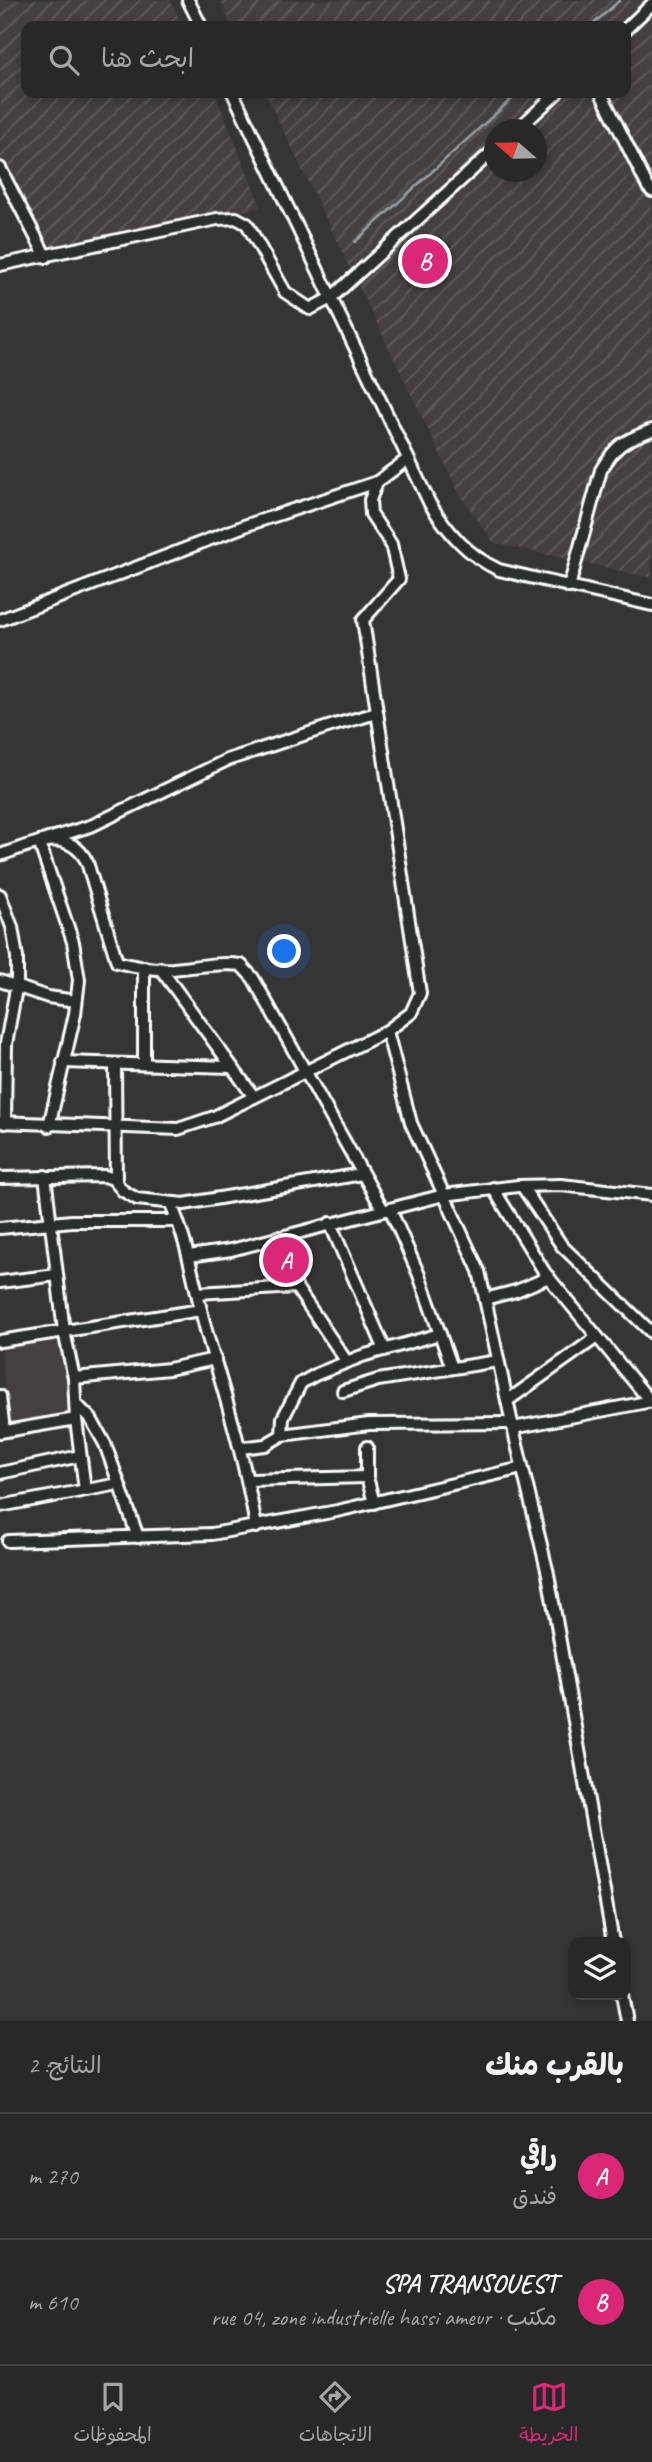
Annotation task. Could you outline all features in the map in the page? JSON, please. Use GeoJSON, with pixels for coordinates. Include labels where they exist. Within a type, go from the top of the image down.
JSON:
{"type":"FeatureCollection","features":[{"type":"Feature","properties":{"kind":"street"},"geometry":{"type":"LineString","coordinates":[[188,0],[198,21]]}},
{"type":"Feature","properties":{"kind":"street"},"geometry":{"type":"LineString","coordinates":[[631,24],[652,4]]}},
{"type":"Feature","properties":{"kind":"street"},"geometry":{"type":"LineString","coordinates":[[235,98],[430,504],[459,544],[472,555],[499,570],[652,605]]}},
{"type":"Feature","properties":{"kind":"street"},"geometry":{"type":"LineString","coordinates":[[529,119],[552,98]]}},
{"type":"Feature","properties":{"kind":"street"},"geometry":{"type":"LineString","coordinates":[[604,98],[652,191]]}},
{"type":"Feature","properties":{"kind":"street"},"geometry":{"type":"LineString","coordinates":[[0,265],[217,219],[236,218],[247,223],[285,292],[310,309],[331,298],[484,160]]}},
{"type":"Feature","properties":{"kind":"street"},"geometry":{"type":"LineString","coordinates":[[0,168],[46,257]]}},
{"type":"Feature","properties":{"kind":"street"},"geometry":{"type":"LineString","coordinates":[[569,587],[601,470],[610,454],[623,441],[652,430]]}},
{"type":"Feature","properties":{"kind":"street"},"geometry":{"type":"LineString","coordinates":[[0,620],[247,525],[377,482],[408,459]]}},
{"type":"Feature","properties":{"kind":"street"},"geometry":{"type":"LineString","coordinates":[[1,902],[12,927],[17,957],[16,987],[3,1043],[3,1123],[178,1129],[214,1117],[305,1072],[387,1031],[411,1013],[420,993],[363,620],[399,579],[391,544],[371,514],[370,500],[377,482]]}},
{"type":"Feature","properties":{"kind":"street"},"geometry":{"type":"LineString","coordinates":[[0,855],[93,825],[228,760],[377,713]]}},
{"type":"Feature","properties":{"kind":"street"},"geometry":{"type":"LineString","coordinates":[[39,842],[61,840],[72,843],[83,853],[117,962],[160,968],[241,965],[253,978],[362,1174],[387,1210],[419,1275],[453,1368]]}},
{"type":"Feature","properties":{"kind":"street"},"geometry":{"type":"LineString","coordinates":[[39,842],[73,942],[79,980],[49,1126]]}},
{"type":"Feature","properties":{"kind":"street"},"geometry":{"type":"LineString","coordinates":[[144,1064],[145,967]]}},
{"type":"Feature","properties":{"kind":"street"},"geometry":{"type":"LineString","coordinates":[[160,968],[254,1097]]}},
{"type":"Feature","properties":{"kind":"street"},"geometry":{"type":"LineString","coordinates":[[0,981],[48,997],[76,1001]]}},
{"type":"Feature","properties":{"kind":"street"},"geometry":{"type":"LineString","coordinates":[[387,1031],[411,1123],[479,1271],[512,1426],[548,1574],[612,1937]]}},
{"type":"Feature","properties":{"kind":"street"},"geometry":{"type":"LineString","coordinates":[[63,1062],[231,1067]]}},
{"type":"Feature","properties":{"kind":"street"},"geometry":{"type":"LineString","coordinates":[[115,1063],[116,1182]]}},
{"type":"Feature","properties":{"kind":"street"},"geometry":{"type":"LineString","coordinates":[[0,1178],[105,1176],[137,1199],[184,1205],[362,1174]]}},
{"type":"Feature","properties":{"kind":"street"},"geometry":{"type":"LineString","coordinates":[[45,1176],[64,1331],[74,1378],[75,1419],[85,1490]]}},
{"type":"Feature","properties":{"kind":"street"},"geometry":{"type":"LineString","coordinates":[[189,1256],[231,1250],[444,1195],[493,1188],[561,1185],[652,1195]]}},
{"type":"Feature","properties":{"kind":"street"},"geometry":{"type":"LineString","coordinates":[[522,1186],[562,1246],[652,1333]]}},
{"type":"Feature","properties":{"kind":"street"},"geometry":{"type":"LineString","coordinates":[[240,1448],[265,1444],[282,1435],[369,1424],[512,1426],[651,1401],[550,1278],[493,1188]]}},
{"type":"Feature","properties":{"kind":"street"},"geometry":{"type":"LineString","coordinates":[[171,1204],[189,1256],[201,1310],[249,1480],[257,1527]]}},
{"type":"Feature","properties":{"kind":"street"},"geometry":{"type":"LineString","coordinates":[[0,1228],[72,1221],[177,1221]]}},
{"type":"Feature","properties":{"kind":"street"},"geometry":{"type":"LineString","coordinates":[[330,1223],[386,1350]]}},
{"type":"Feature","properties":{"kind":"street"},"geometry":{"type":"LineString","coordinates":[[277,1237],[296,1287],[348,1362]]}},
{"type":"Feature","properties":{"kind":"street"},"geometry":{"type":"LineString","coordinates":[[0,1282],[57,1275]]}},
{"type":"Feature","properties":{"kind":"street"},"geometry":{"type":"LineString","coordinates":[[485,1299],[550,1278]]}},
{"type":"Feature","properties":{"kind":"street"},"geometry":{"type":"LineString","coordinates":[[198,1293],[296,1287]]}},
{"type":"Feature","properties":{"kind":"street"},"geometry":{"type":"LineString","coordinates":[[0,1340],[201,1310]]}},
{"type":"Feature","properties":{"kind":"street"},"geometry":{"type":"LineString","coordinates":[[282,1435],[283,1418],[301,1383],[348,1362],[440,1334]]}},
{"type":"Feature","properties":{"kind":"street"},"geometry":{"type":"LineString","coordinates":[[507,1401],[597,1337]]}},
{"type":"Feature","properties":{"kind":"street"},"geometry":{"type":"LineString","coordinates":[[74,1378],[169,1369],[215,1359]]}},
{"type":"Feature","properties":{"kind":"street"},"geometry":{"type":"LineString","coordinates":[[343,1391],[378,1380],[498,1361]]}},
{"type":"Feature","properties":{"kind":"street"},"geometry":{"type":"LineString","coordinates":[[0,1395],[2,1432],[75,1419]]}},
{"type":"Feature","properties":{"kind":"street"},"geometry":{"type":"LineString","coordinates":[[76,1405],[92,1419],[105,1444],[138,1536]]}},
{"type":"Feature","properties":{"kind":"street"},"geometry":{"type":"LineString","coordinates":[[367,1447],[367,1477],[374,1503]]}},
{"type":"Feature","properties":{"kind":"street"},"geometry":{"type":"LineString","coordinates":[[0,1473],[80,1456]]}},
{"type":"Feature","properties":{"kind":"street"},"geometry":{"type":"LineString","coordinates":[[8,1541],[212,1534],[374,1503],[522,1468]]}},
{"type":"Feature","properties":{"kind":"street"},"geometry":{"type":"LineString","coordinates":[[249,1480],[367,1477]]}},
{"type":"Feature","properties":{"kind":"street"},"geometry":{"type":"LineString","coordinates":[[0,1506],[119,1484]]}},
{"type":"Feature","properties":{"kind":"street"},"geometry":{"type":"LineString","coordinates":[[623,2000],[627,2021]]}},
{"type":"Feature","properties":{"kind":"shaded area"},"geometry":{"type":"Polygon","coordinates":[[[0,0],[170,0],[180,21],[21,21],[21,98],[217,98],[261,207],[44,251],[0,165],[0,0]]]}},
{"type":"Feature","properties":{"kind":"shaded area"},"geometry":{"type":"Polygon","coordinates":[[[220,0],[652,0],[652,578],[494,543],[460,495],[267,98],[631,98],[631,21],[230,21],[220,0]]]}},
{"type":"Feature","properties":{"kind":"shaded area"},"geometry":{"type":"Polygon","coordinates":[[[61,1339],[72,1416],[9,1427],[1,1349],[61,1339]]]}},
{"type":"Feature","properties":{"kind":"waterway"},"geometry":{"type":"LineString","coordinates":[[597,21],[620,0]]}},
{"type":"Feature","properties":{"kind":"waterway"},"geometry":{"type":"LineString","coordinates":[[355,242],[513,98]]}},
{"type":"Feature","properties":{"kind":"place","name":"SPA TRANSOUEST"},"geometry":{"type":"Point","coordinates":[425,261]}},
{"type":"Feature","properties":{"kind":"place","name":"راقي"},"geometry":{"type":"Point","coordinates":[286,1260]}}]}
